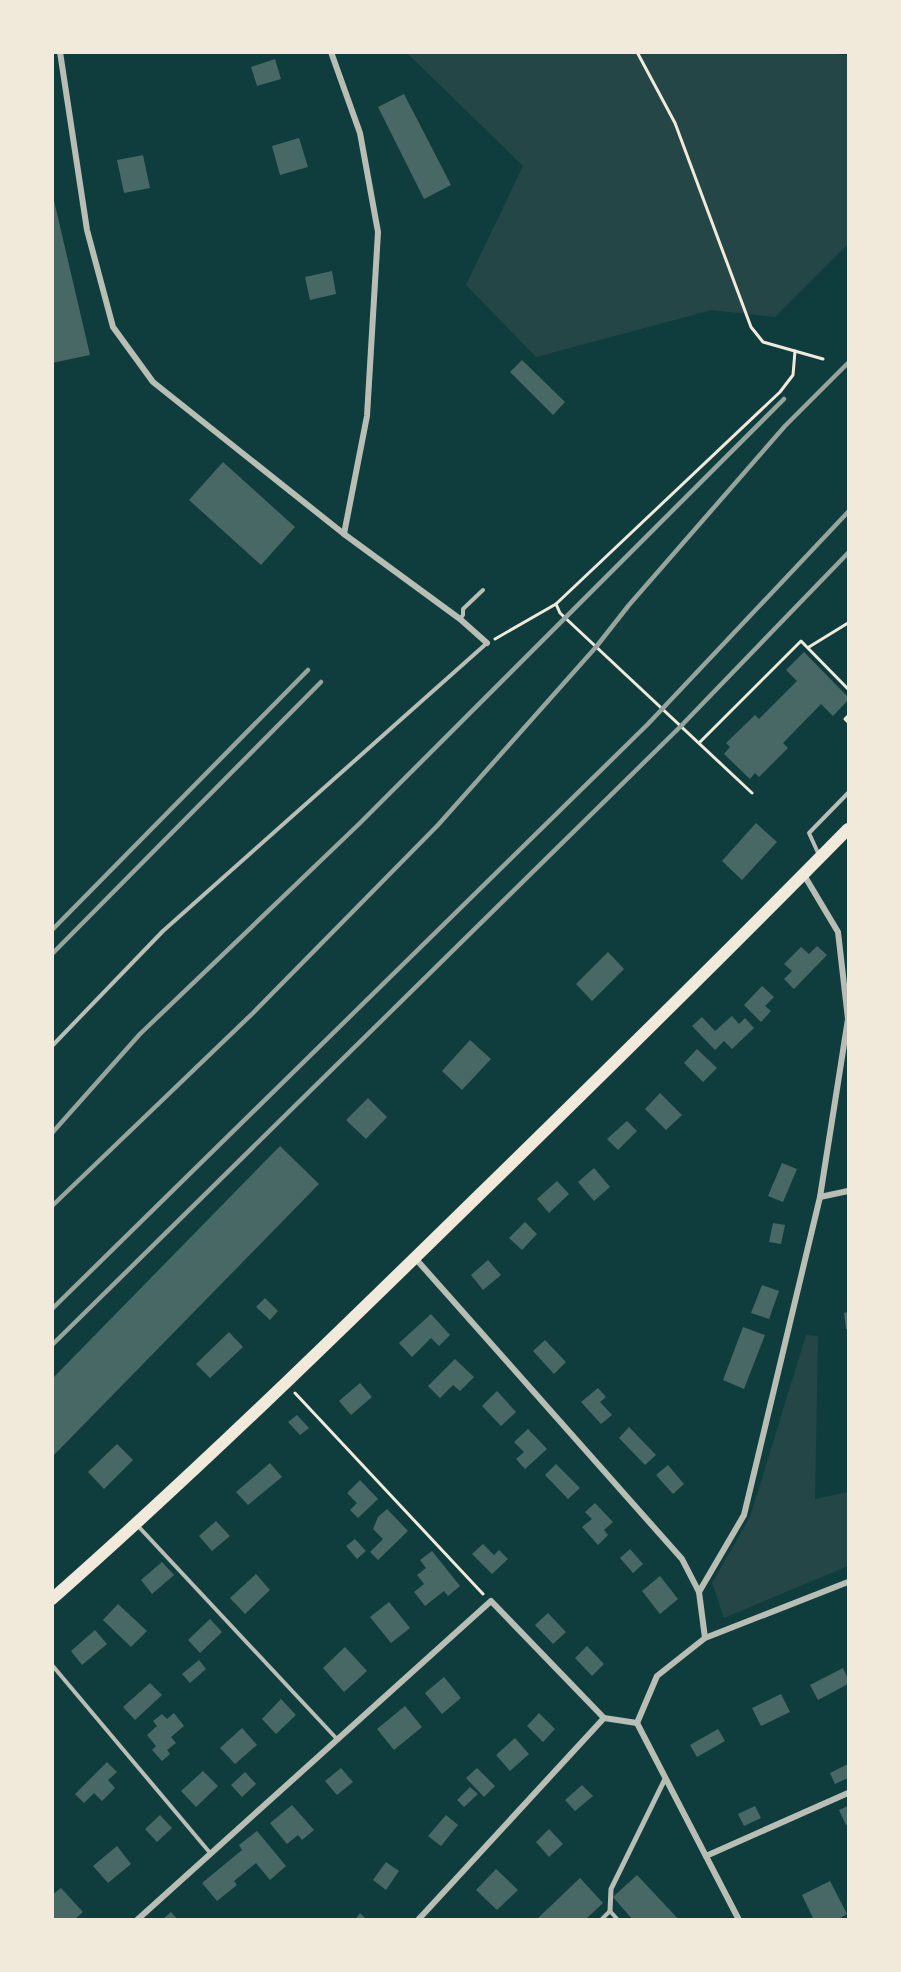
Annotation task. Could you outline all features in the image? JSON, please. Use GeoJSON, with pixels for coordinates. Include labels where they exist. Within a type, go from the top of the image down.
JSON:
{"type":"FeatureCollection","features":[{"type":"Feature","properties":{"kind":"main road"},"geometry":{"type":"LineString","coordinates":[[52,1599],[137,1525],[286,1384],[849,829]]}},
{"type":"Feature","properties":{"kind":"street"},"geometry":{"type":"LineString","coordinates":[[60,52],[87,230],[113,327],[153,382],[344,534],[460,619],[487,643]]}},
{"type":"Feature","properties":{"kind":"street"},"geometry":{"type":"LineString","coordinates":[[331,52],[360,133],[378,231],[367,416],[344,534]]}},
{"type":"Feature","properties":{"kind":"street"},"geometry":{"type":"LineString","coordinates":[[699,1592],[744,1515],[820,1197],[848,1019],[838,932],[804,875]]}},
{"type":"Feature","properties":{"kind":"street"},"geometry":{"type":"LineString","coordinates":[[820,1197],[849,1191]]}},
{"type":"Feature","properties":{"kind":"street"},"geometry":{"type":"LineString","coordinates":[[415,1258],[682,1559],[699,1592],[705,1638]]}},
{"type":"Feature","properties":{"kind":"street"},"geometry":{"type":"LineString","coordinates":[[740,1920],[637,1724],[657,1676],[705,1638],[849,1582]]}},
{"type":"Feature","properties":{"kind":"street"},"geometry":{"type":"LineString","coordinates":[[137,1920],[491,1602],[604,1718],[637,1724]]}},
{"type":"Feature","properties":{"kind":"street"},"geometry":{"type":"LineString","coordinates":[[418,1920],[604,1718]]}},
{"type":"Feature","properties":{"kind":"street"},"geometry":{"type":"LineString","coordinates":[[610,1911],[611,1889],[665,1779]]}},
{"type":"Feature","properties":{"kind":"street"},"geometry":{"type":"LineString","coordinates":[[706,1856],[849,1793]]}},
{"type":"Feature","properties":{"kind":"lane"},"geometry":{"type":"LineString","coordinates":[[460,619],[463,609],[483,590]]}},
{"type":"Feature","properties":{"kind":"lane"},"geometry":{"type":"LineString","coordinates":[[52,1046],[163,931],[487,643]]}},
{"type":"Feature","properties":{"kind":"lane"},"geometry":{"type":"LineString","coordinates":[[820,858],[809,833],[849,793]]}},
{"type":"Feature","properties":{"kind":"lane"},"geometry":{"type":"LineString","coordinates":[[137,1525],[337,1740]]}},
{"type":"Feature","properties":{"kind":"lane"},"geometry":{"type":"LineString","coordinates":[[52,1665],[211,1854]]}},
{"type":"Feature","properties":{"kind":"lane"},"geometry":{"type":"LineString","coordinates":[[601,1920],[610,1911],[618,1920]]}},
{"type":"Feature","properties":{"kind":"path"},"geometry":{"type":"LineString","coordinates":[[637,52],[675,123],[751,327],[763,342],[823,359]]}},
{"type":"Feature","properties":{"kind":"path"},"geometry":{"type":"LineString","coordinates":[[487,643],[556,604],[780,392],[793,375],[795,351]]}},
{"type":"Feature","properties":{"kind":"path"},"geometry":{"type":"LineString","coordinates":[[556,604],[560,613],[752,793]]}},
{"type":"Feature","properties":{"kind":"path"},"geometry":{"type":"LineString","coordinates":[[808,647],[849,623]]}},
{"type":"Feature","properties":{"kind":"path"},"geometry":{"type":"LineString","coordinates":[[699,743],[801,641],[849,689]]}},
{"type":"Feature","properties":{"kind":"path"},"geometry":{"type":"LineString","coordinates":[[849,716],[845,719],[849,722]]}},
{"type":"Feature","properties":{"kind":"path"},"geometry":{"type":"LineString","coordinates":[[286,1384],[491,1602]]}},
{"type":"Feature","properties":{"kind":"shaded area"},"geometry":{"type":"Polygon","coordinates":[[[827,52],[848,56],[848,244],[775,317],[712,310],[536,357],[466,285],[523,166],[407,53],[827,52]]]}},
{"type":"Feature","properties":{"kind":"shaded area"},"geometry":{"type":"Polygon","coordinates":[[[806,1335],[818,1336],[815,1499],[848,1492],[848,1566],[724,1618],[712,1583],[750,1517],[806,1335]]]}},
{"type":"Feature","properties":{"kind":"building"},"geometry":{"type":"Polygon","coordinates":[[[275,59],[281,79],[257,86],[251,67],[275,59]]]}},
{"type":"Feature","properties":{"kind":"building"},"geometry":{"type":"Polygon","coordinates":[[[404,94],[451,185],[424,199],[378,107],[404,94]]]}},
{"type":"Feature","properties":{"kind":"building"},"geometry":{"type":"Polygon","coordinates":[[[299,138],[308,167],[280,175],[272,146],[299,138]]]}},
{"type":"Feature","properties":{"kind":"building"},"geometry":{"type":"Polygon","coordinates":[[[143,155],[150,188],[124,193],[117,160],[143,155]]]}},
{"type":"Feature","properties":{"kind":"building"},"geometry":{"type":"Polygon","coordinates":[[[52,192],[90,355],[52,363],[52,192]]]}},
{"type":"Feature","properties":{"kind":"building"},"geometry":{"type":"Polygon","coordinates":[[[332,271],[336,294],[310,300],[305,277],[332,271]]]}},
{"type":"Feature","properties":{"kind":"building"},"geometry":{"type":"Polygon","coordinates":[[[522,360],[565,402],[553,415],[510,372],[522,360]]]}},
{"type":"Feature","properties":{"kind":"building"},"geometry":{"type":"Polygon","coordinates":[[[223,462],[295,527],[261,565],[189,500],[223,462]]]}},
{"type":"Feature","properties":{"kind":"building"},"geometry":{"type":"Polygon","coordinates":[[[804,652],[848,697],[848,700],[833,716],[821,704],[783,743],[788,748],[759,777],[755,773],[750,779],[724,754],[730,747],[726,743],[755,715],[759,719],[797,681],[786,670],[804,652]]]}},
{"type":"Feature","properties":{"kind":"building"},"geometry":{"type":"Polygon","coordinates":[[[756,823],[777,842],[742,880],[722,861],[756,823]]]}},
{"type":"Feature","properties":{"kind":"building"},"geometry":{"type":"Polygon","coordinates":[[[817,946],[827,955],[794,989],[784,979],[792,971],[784,964],[801,947],[809,954],[817,946]]]}},
{"type":"Feature","properties":{"kind":"building"},"geometry":{"type":"Polygon","coordinates":[[[608,952],[624,969],[592,1001],[576,984],[608,952]]]}},
{"type":"Feature","properties":{"kind":"building"},"geometry":{"type":"Polygon","coordinates":[[[762,986],[774,997],[765,1006],[771,1011],[761,1022],[744,1005],[762,986]]]}},
{"type":"Feature","properties":{"kind":"building"},"geometry":{"type":"Polygon","coordinates":[[[732,1016],[739,1024],[745,1018],[754,1028],[732,1049],[724,1041],[715,1050],[692,1026],[702,1017],[715,1031],[732,1016]]]}},
{"type":"Feature","properties":{"kind":"building"},"geometry":{"type":"Polygon","coordinates":[[[470,1040],[491,1059],[462,1090],[442,1071],[470,1040]]]}},
{"type":"Feature","properties":{"kind":"building"},"geometry":{"type":"Polygon","coordinates":[[[697,1049],[717,1068],[703,1082],[684,1063],[697,1049]]]}},
{"type":"Feature","properties":{"kind":"building"},"geometry":{"type":"Polygon","coordinates":[[[660,1093],[682,1115],[666,1130],[645,1109],[660,1093]]]}},
{"type":"Feature","properties":{"kind":"building"},"geometry":{"type":"Polygon","coordinates":[[[368,1098],[387,1117],[366,1139],[346,1120],[368,1098]]]}},
{"type":"Feature","properties":{"kind":"building"},"geometry":{"type":"Polygon","coordinates":[[[627,1121],[637,1131],[618,1150],[607,1139],[627,1121]]]}},
{"type":"Feature","properties":{"kind":"building"},"geometry":{"type":"Polygon","coordinates":[[[280,1146],[319,1184],[52,1457],[52,1379],[280,1146]]]}},
{"type":"Feature","properties":{"kind":"building"},"geometry":{"type":"Polygon","coordinates":[[[782,1163],[797,1169],[783,1202],[768,1196],[782,1163]]]}},
{"type":"Feature","properties":{"kind":"building"},"geometry":{"type":"Polygon","coordinates":[[[594,1168],[610,1187],[594,1201],[578,1182],[594,1168]]]}},
{"type":"Feature","properties":{"kind":"building"},"geometry":{"type":"Polygon","coordinates":[[[557,1181],[569,1194],[549,1213],[537,1199],[557,1181]]]}},
{"type":"Feature","properties":{"kind":"building"},"geometry":{"type":"Polygon","coordinates":[[[525,1222],[537,1234],[522,1250],[509,1238],[525,1222]]]}},
{"type":"Feature","properties":{"kind":"building"},"geometry":{"type":"Polygon","coordinates":[[[773,1223],[785,1225],[781,1244],[769,1242],[773,1223]]]}},
{"type":"Feature","properties":{"kind":"building"},"geometry":{"type":"Polygon","coordinates":[[[488,1260],[501,1275],[483,1290],[471,1275],[488,1260]]]}},
{"type":"Feature","properties":{"kind":"building"},"geometry":{"type":"Polygon","coordinates":[[[762,1285],[779,1291],[769,1319],[751,1313],[762,1285]]]}},
{"type":"Feature","properties":{"kind":"building"},"geometry":{"type":"Polygon","coordinates":[[[265,1298],[278,1311],[270,1320],[256,1307],[265,1298]]]}},
{"type":"Feature","properties":{"kind":"building"},"geometry":{"type":"Polygon","coordinates":[[[848,1312],[848,1329],[846,1329],[844,1313],[848,1312]]]}},
{"type":"Feature","properties":{"kind":"building"},"geometry":{"type":"Polygon","coordinates":[[[431,1314],[450,1335],[439,1346],[431,1338],[412,1357],[399,1343],[431,1314]]]}},
{"type":"Feature","properties":{"kind":"building"},"geometry":{"type":"Polygon","coordinates":[[[743,1327],[765,1335],[744,1389],[723,1380],[743,1327]]]}},
{"type":"Feature","properties":{"kind":"building"},"geometry":{"type":"Polygon","coordinates":[[[229,1332],[243,1347],[210,1378],[196,1364],[229,1332]]]}},
{"type":"Feature","properties":{"kind":"building"},"geometry":{"type":"Polygon","coordinates":[[[545,1340],[566,1362],[554,1374],[533,1351],[545,1340]]]}},
{"type":"Feature","properties":{"kind":"building"},"geometry":{"type":"Polygon","coordinates":[[[455,1359],[474,1377],[460,1391],[453,1385],[440,1398],[428,1386],[455,1359]]]}},
{"type":"Feature","properties":{"kind":"building"},"geometry":{"type":"Polygon","coordinates":[[[360,1383],[372,1397],[351,1415],[339,1401],[360,1383]]]}},
{"type":"Feature","properties":{"kind":"building"},"geometry":{"type":"Polygon","coordinates":[[[598,1388],[606,1397],[600,1402],[612,1415],[601,1424],[581,1402],[598,1388]]]}},
{"type":"Feature","properties":{"kind":"building"},"geometry":{"type":"Polygon","coordinates":[[[497,1391],[516,1412],[501,1426],[482,1406],[497,1391]]]}},
{"type":"Feature","properties":{"kind":"building"},"geometry":{"type":"Polygon","coordinates":[[[297,1415],[309,1428],[300,1435],[288,1422],[297,1415]]]}},
{"type":"Feature","properties":{"kind":"building"},"geometry":{"type":"Polygon","coordinates":[[[629,1427],[656,1455],[645,1465],[619,1438],[629,1427]]]}},
{"type":"Feature","properties":{"kind":"building"},"geometry":{"type":"Polygon","coordinates":[[[528,1429],[547,1449],[525,1469],[516,1459],[524,1452],[514,1442],[528,1429]]]}},
{"type":"Feature","properties":{"kind":"building"},"geometry":{"type":"Polygon","coordinates":[[[117,1444],[133,1460],[104,1489],[88,1472],[117,1444]]]}},
{"type":"Feature","properties":{"kind":"building"},"geometry":{"type":"Polygon","coordinates":[[[270,1463],[282,1477],[248,1505],[236,1492],[270,1463]]]}},
{"type":"Feature","properties":{"kind":"building"},"geometry":{"type":"Polygon","coordinates":[[[556,1464],[580,1488],[568,1499],[545,1475],[556,1464]]]}},
{"type":"Feature","properties":{"kind":"building"},"geometry":{"type":"Polygon","coordinates":[[[668,1465],[684,1484],[673,1494],[656,1475],[668,1465]]]}},
{"type":"Feature","properties":{"kind":"building"},"geometry":{"type":"Polygon","coordinates":[[[360,1480],[378,1499],[358,1518],[350,1510],[357,1503],[347,1493],[360,1480]]]}},
{"type":"Feature","properties":{"kind":"building"},"geometry":{"type":"Polygon","coordinates":[[[595,1503],[613,1522],[604,1530],[608,1535],[598,1545],[582,1527],[592,1519],[585,1512],[595,1503]]]}},
{"type":"Feature","properties":{"kind":"building"},"geometry":{"type":"Polygon","coordinates":[[[387,1509],[408,1531],[378,1560],[370,1552],[383,1539],[373,1529],[378,1517],[387,1509]]]}},
{"type":"Feature","properties":{"kind":"building"},"geometry":{"type":"Polygon","coordinates":[[[216,1521],[230,1536],[212,1551],[199,1536],[216,1521]]]}},
{"type":"Feature","properties":{"kind":"building"},"geometry":{"type":"Polygon","coordinates":[[[355,1539],[366,1551],[357,1559],[346,1546],[355,1539]]]}},
{"type":"Feature","properties":{"kind":"building"},"geometry":{"type":"Polygon","coordinates":[[[483,1544],[494,1555],[499,1550],[508,1559],[492,1574],[472,1554],[483,1544]]]}},
{"type":"Feature","properties":{"kind":"building"},"geometry":{"type":"Polygon","coordinates":[[[630,1549],[643,1564],[633,1573],[620,1558],[630,1549]]]}},
{"type":"Feature","properties":{"kind":"building"},"geometry":{"type":"Polygon","coordinates":[[[432,1551],[460,1586],[448,1596],[444,1591],[425,1606],[414,1592],[424,1584],[417,1575],[426,1568],[420,1560],[432,1551]]]}},
{"type":"Feature","properties":{"kind":"building"},"geometry":{"type":"Polygon","coordinates":[[[162,1562],[174,1575],[152,1594],[141,1580],[162,1562]]]}},
{"type":"Feature","properties":{"kind":"building"},"geometry":{"type":"Polygon","coordinates":[[[256,1574],[270,1590],[245,1614],[230,1598],[256,1574]]]}},
{"type":"Feature","properties":{"kind":"building"},"geometry":{"type":"Polygon","coordinates":[[[660,1576],[678,1599],[660,1614],[642,1591],[660,1576]]]}},
{"type":"Feature","properties":{"kind":"building"},"geometry":{"type":"Polygon","coordinates":[[[389,1602],[410,1628],[391,1643],[370,1617],[389,1602]]]}},
{"type":"Feature","properties":{"kind":"building"},"geometry":{"type":"Polygon","coordinates":[[[118,1604],[147,1631],[131,1647],[103,1620],[118,1604]]]}},
{"type":"Feature","properties":{"kind":"building"},"geometry":{"type":"Polygon","coordinates":[[[548,1613],[566,1632],[553,1644],[535,1625],[548,1613]]]}},
{"type":"Feature","properties":{"kind":"building"},"geometry":{"type":"Polygon","coordinates":[[[210,1619],[222,1632],[200,1653],[188,1640],[210,1619]]]}},
{"type":"Feature","properties":{"kind":"building"},"geometry":{"type":"Polygon","coordinates":[[[95,1630],[107,1644],[82,1665],[71,1651],[95,1630]]]}},
{"type":"Feature","properties":{"kind":"building"},"geometry":{"type":"Polygon","coordinates":[[[587,1646],[604,1664],[592,1676],[575,1658],[587,1646]]]}},
{"type":"Feature","properties":{"kind":"building"},"geometry":{"type":"Polygon","coordinates":[[[345,1647],[367,1671],[344,1692],[323,1668],[345,1647]]]}},
{"type":"Feature","properties":{"kind":"building"},"geometry":{"type":"Polygon","coordinates":[[[199,1660],[206,1669],[190,1683],[182,1674],[199,1660]]]}},
{"type":"Feature","properties":{"kind":"building"},"geometry":{"type":"Polygon","coordinates":[[[843,1668],[848,1684],[818,1700],[810,1685],[843,1668]]]}},
{"type":"Feature","properties":{"kind":"building"},"geometry":{"type":"Polygon","coordinates":[[[444,1677],[461,1698],[442,1714],[425,1693],[444,1677]]]}},
{"type":"Feature","properties":{"kind":"building"},"geometry":{"type":"Polygon","coordinates":[[[150,1683],[162,1695],[135,1720],[123,1707],[150,1683]]]}},
{"type":"Feature","properties":{"kind":"building"},"geometry":{"type":"Polygon","coordinates":[[[781,1694],[790,1712],[761,1726],[752,1708],[781,1694]]]}},
{"type":"Feature","properties":{"kind":"building"},"geometry":{"type":"Polygon","coordinates":[[[281,1699],[296,1715],[276,1734],[262,1719],[281,1699]]]}},
{"type":"Feature","properties":{"kind":"building"},"geometry":{"type":"Polygon","coordinates":[[[405,1706],[422,1727],[394,1750],[377,1729],[405,1706]]]}},
{"type":"Feature","properties":{"kind":"building"},"geometry":{"type":"Polygon","coordinates":[[[174,1713],[184,1726],[171,1737],[176,1743],[167,1750],[170,1754],[162,1761],[152,1750],[156,1746],[147,1735],[157,1726],[153,1721],[162,1714],[167,1719],[174,1713]]]}},
{"type":"Feature","properties":{"kind":"building"},"geometry":{"type":"Polygon","coordinates":[[[539,1713],[555,1729],[543,1742],[527,1726],[539,1713]]]}},
{"type":"Feature","properties":{"kind":"building"},"geometry":{"type":"Polygon","coordinates":[[[242,1728],[257,1745],[235,1764],[220,1748],[242,1728]]]}},
{"type":"Feature","properties":{"kind":"building"},"geometry":{"type":"Polygon","coordinates":[[[718,1729],[725,1741],[697,1757],[690,1745],[718,1729]]]}},
{"type":"Feature","properties":{"kind":"building"},"geometry":{"type":"Polygon","coordinates":[[[515,1738],[529,1754],[510,1771],[496,1755],[515,1738]]]}},
{"type":"Feature","properties":{"kind":"building"},"geometry":{"type":"Polygon","coordinates":[[[107,1762],[117,1772],[108,1780],[115,1788],[102,1801],[94,1793],[84,1803],[75,1794],[107,1762]]]}},
{"type":"Feature","properties":{"kind":"building"},"geometry":{"type":"Polygon","coordinates":[[[848,1764],[848,1778],[835,1784],[830,1773],[848,1764]]]}},
{"type":"Feature","properties":{"kind":"building"},"geometry":{"type":"Polygon","coordinates":[[[341,1768],[353,1782],[337,1795],[325,1781],[341,1768]]]}},
{"type":"Feature","properties":{"kind":"building"},"geometry":{"type":"Polygon","coordinates":[[[477,1768],[495,1786],[484,1797],[466,1778],[477,1768]]]}},
{"type":"Feature","properties":{"kind":"building"},"geometry":{"type":"Polygon","coordinates":[[[203,1771],[218,1786],[196,1807],[181,1791],[203,1771]]]}},
{"type":"Feature","properties":{"kind":"building"},"geometry":{"type":"Polygon","coordinates":[[[245,1772],[256,1784],[242,1797],[231,1785],[245,1772]]]}},
{"type":"Feature","properties":{"kind":"building"},"geometry":{"type":"Polygon","coordinates":[[[582,1785],[593,1796],[575,1811],[565,1800],[582,1785]]]}},
{"type":"Feature","properties":{"kind":"building"},"geometry":{"type":"Polygon","coordinates":[[[470,1787],[478,1794],[464,1807],[457,1800],[470,1787]]]}},
{"type":"Feature","properties":{"kind":"building"},"geometry":{"type":"Polygon","coordinates":[[[292,1805],[314,1830],[302,1840],[298,1835],[287,1844],[270,1823],[292,1805]]]}},
{"type":"Feature","properties":{"kind":"building"},"geometry":{"type":"Polygon","coordinates":[[[755,1806],[761,1818],[744,1826],[738,1814],[755,1806]]]}},
{"type":"Feature","properties":{"kind":"building"},"geometry":{"type":"Polygon","coordinates":[[[848,1806],[848,1824],[846,1825],[839,1810],[848,1806]]]}},
{"type":"Feature","properties":{"kind":"building"},"geometry":{"type":"Polygon","coordinates":[[[160,1815],[172,1828],[157,1842],[145,1829],[160,1815]]]}},
{"type":"Feature","properties":{"kind":"building"},"geometry":{"type":"Polygon","coordinates":[[[446,1815],[458,1825],[441,1846],[428,1836],[446,1815]]]}},
{"type":"Feature","properties":{"kind":"building"},"geometry":{"type":"Polygon","coordinates":[[[549,1829],[563,1844],[549,1857],[536,1842],[549,1829]]]}},
{"type":"Feature","properties":{"kind":"building"},"geometry":{"type":"Polygon","coordinates":[[[257,1831],[286,1866],[270,1880],[256,1863],[234,1881],[237,1885],[217,1901],[202,1883],[242,1850],[239,1845],[257,1831]]]}},
{"type":"Feature","properties":{"kind":"building"},"geometry":{"type":"Polygon","coordinates":[[[117,1846],[131,1864],[108,1883],[93,1866],[117,1846]]]}},
{"type":"Feature","properties":{"kind":"building"},"geometry":{"type":"Polygon","coordinates":[[[386,1862],[399,1871],[386,1890],[373,1880],[386,1862]]]}},
{"type":"Feature","properties":{"kind":"building"},"geometry":{"type":"Polygon","coordinates":[[[496,1869],[518,1890],[497,1910],[476,1890],[496,1869]]]}},
{"type":"Feature","properties":{"kind":"building"},"geometry":{"type":"Polygon","coordinates":[[[637,1875],[679,1920],[633,1920],[613,1897],[637,1875]]]}},
{"type":"Feature","properties":{"kind":"building"},"geometry":{"type":"Polygon","coordinates":[[[580,1878],[603,1903],[585,1920],[536,1920],[580,1878]]]}},
{"type":"Feature","properties":{"kind":"building"},"geometry":{"type":"Polygon","coordinates":[[[830,1881],[847,1914],[837,1920],[814,1920],[802,1895],[830,1881]]]}},
{"type":"Feature","properties":{"kind":"building"},"geometry":{"type":"Polygon","coordinates":[[[61,1888],[83,1912],[74,1920],[52,1920],[52,1895],[61,1888]]]}},
{"type":"Feature","properties":{"kind":"building"},"geometry":{"type":"Polygon","coordinates":[[[171,1912],[178,1920],[162,1920],[171,1912]]]}},
{"type":"Feature","properties":{"kind":"building"},"geometry":{"type":"Polygon","coordinates":[[[360,1913],[367,1920],[355,1920],[360,1913]]]}},
{"type":"Feature","properties":{"kind":"railway"},"geometry":{"type":"LineString","coordinates":[[52,1206],[253,1013],[438,825],[596,647],[629,605],[785,426],[848,363]]}},
{"type":"Feature","properties":{"kind":"railway"},"geometry":{"type":"LineString","coordinates":[[52,1133],[140,1034],[359,824],[784,399]]}},
{"type":"Feature","properties":{"kind":"railway"},"geometry":{"type":"LineString","coordinates":[[52,1309],[648,724],[848,512]]}},
{"type":"Feature","properties":{"kind":"railway"},"geometry":{"type":"LineString","coordinates":[[52,1345],[681,726],[848,553]]}},
{"type":"Feature","properties":{"kind":"railway"},"geometry":{"type":"LineString","coordinates":[[52,930],[308,670]]}},
{"type":"Feature","properties":{"kind":"railway"},"geometry":{"type":"LineString","coordinates":[[52,954],[321,682]]}}]}
